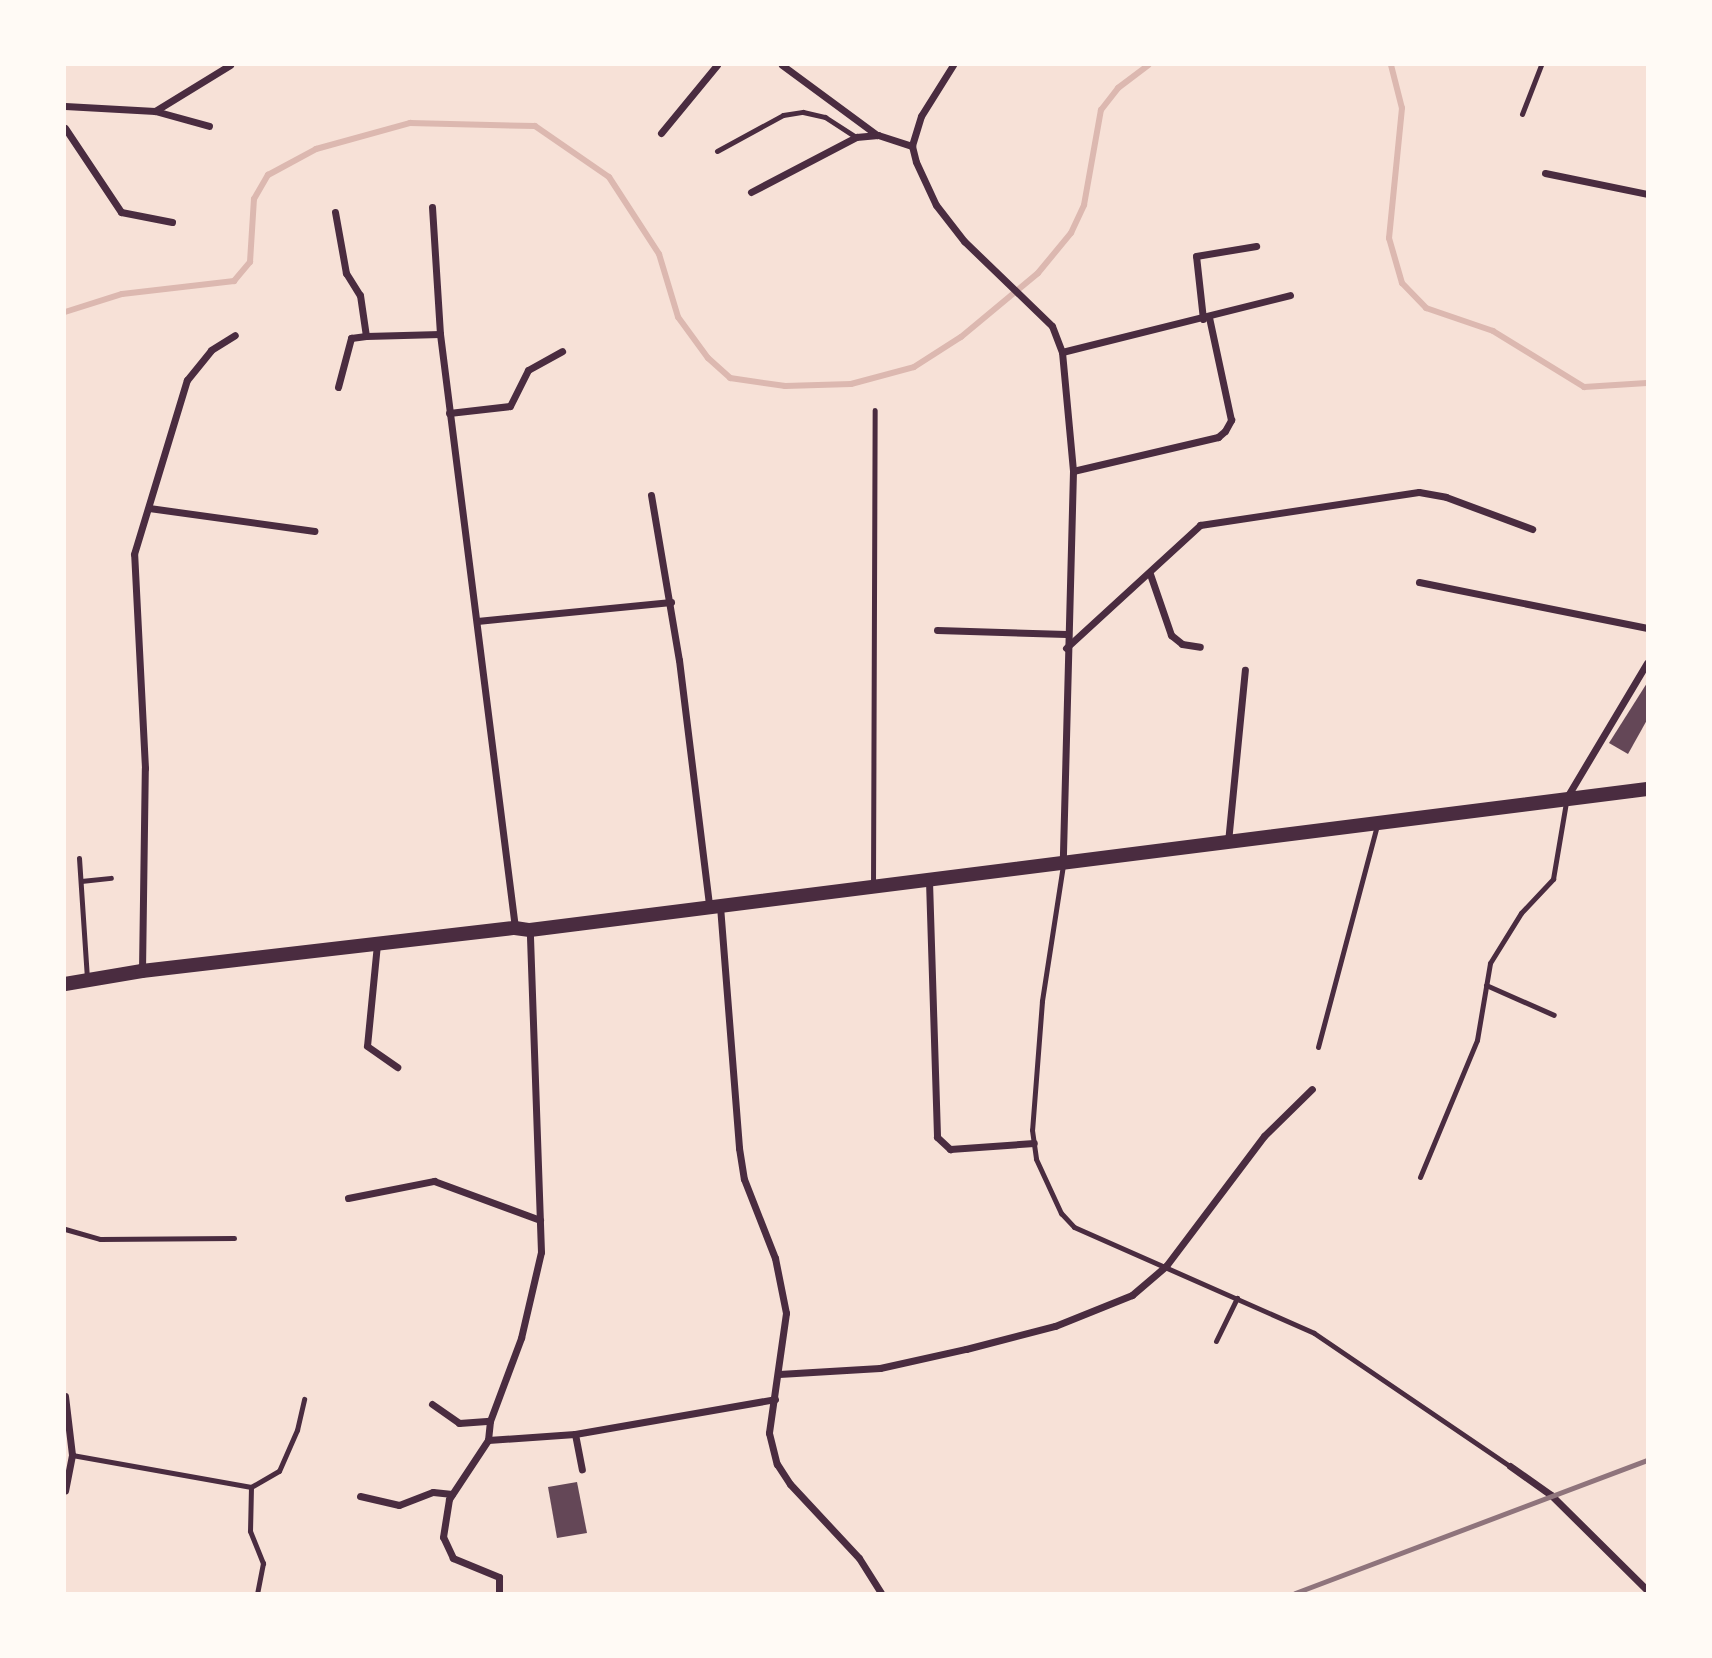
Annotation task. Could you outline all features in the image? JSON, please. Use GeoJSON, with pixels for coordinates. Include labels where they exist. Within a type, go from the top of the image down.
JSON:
{"type":"FeatureCollection","features":[{"type":"Feature","properties":{"kind":"main road"},"geometry":{"type":"LineString","coordinates":[[65,984],[142,971],[515,928],[530,930],[715,905],[1063,865],[1647,789]]}},
{"type":"Feature","properties":{"kind":"street"},"geometry":{"type":"LineString","coordinates":[[155,111],[230,65]]}},
{"type":"Feature","properties":{"kind":"street"},"geometry":{"type":"LineString","coordinates":[[661,133],[717,65]]}},
{"type":"Feature","properties":{"kind":"street"},"geometry":{"type":"LineString","coordinates":[[782,65],[878,135],[912,146]]}},
{"type":"Feature","properties":{"kind":"street"},"geometry":{"type":"LineString","coordinates":[[953,65],[921,116],[912,146],[936,205],[1052,326],[1062,352],[1073,471],[1066,634],[1063,865]]}},
{"type":"Feature","properties":{"kind":"street"},"geometry":{"type":"LineString","coordinates":[[65,106],[155,111],[208,126]]}},
{"type":"Feature","properties":{"kind":"street"},"geometry":{"type":"LineString","coordinates":[[65,128],[121,212],[172,222]]}},
{"type":"Feature","properties":{"kind":"street"},"geometry":{"type":"LineString","coordinates":[[751,192],[856,136],[878,135]]}},
{"type":"Feature","properties":{"kind":"street"},"geometry":{"type":"LineString","coordinates":[[1545,173],[1647,194]]}},
{"type":"Feature","properties":{"kind":"street"},"geometry":{"type":"LineString","coordinates":[[432,207],[440,334],[449,413],[515,928]]}},
{"type":"Feature","properties":{"kind":"street"},"geometry":{"type":"LineString","coordinates":[[335,212],[346,273],[360,295],[366,337]]}},
{"type":"Feature","properties":{"kind":"street"},"geometry":{"type":"LineString","coordinates":[[1073,471],[1218,437],[1225,432],[1231,420],[1206,318],[1196,256],[1256,246]]}},
{"type":"Feature","properties":{"kind":"street"},"geometry":{"type":"LineString","coordinates":[[1062,352],[1290,295]]}},
{"type":"Feature","properties":{"kind":"street"},"geometry":{"type":"LineString","coordinates":[[338,387],[351,338],[440,334]]}},
{"type":"Feature","properties":{"kind":"street"},"geometry":{"type":"LineString","coordinates":[[142,971],[145,768],[134,554],[187,380],[211,349],[235,335]]}},
{"type":"Feature","properties":{"kind":"street"},"geometry":{"type":"LineString","coordinates":[[449,413],[510,406],[528,370],[562,351]]}},
{"type":"Feature","properties":{"kind":"street"},"geometry":{"type":"LineString","coordinates":[[1066,648],[1150,574],[1183,536],[1200,526],[1419,492],[1446,497],[1532,529]]}},
{"type":"Feature","properties":{"kind":"street"},"geometry":{"type":"LineString","coordinates":[[651,495],[671,602],[715,905],[739,1148],[785,1301],[785,1348],[769,1433],[777,1464],[808,1505],[859,1558],[881,1593]]}},
{"type":"Feature","properties":{"kind":"street"},"geometry":{"type":"LineString","coordinates":[[149,508],[314,531]]}},
{"type":"Feature","properties":{"kind":"street"},"geometry":{"type":"LineString","coordinates":[[1150,574],[1171,635],[1182,644],[1200,647]]}},
{"type":"Feature","properties":{"kind":"street"},"geometry":{"type":"LineString","coordinates":[[1419,582],[1647,628]]}},
{"type":"Feature","properties":{"kind":"street"},"geometry":{"type":"LineString","coordinates":[[477,621],[671,602]]}},
{"type":"Feature","properties":{"kind":"street"},"geometry":{"type":"LineString","coordinates":[[937,630],[1066,634]]}},
{"type":"Feature","properties":{"kind":"street"},"geometry":{"type":"LineString","coordinates":[[1566,799],[1647,663]]}},
{"type":"Feature","properties":{"kind":"street"},"geometry":{"type":"LineString","coordinates":[[1228,843],[1245,670]]}},
{"type":"Feature","properties":{"kind":"street"},"geometry":{"type":"LineString","coordinates":[[929,881],[937,1137],[950,1149],[1034,1143]]}},
{"type":"Feature","properties":{"kind":"street"},"geometry":{"type":"LineString","coordinates":[[499,1593],[499,1577],[453,1558],[443,1537],[443,1519],[452,1494],[488,1440],[490,1421],[522,1338],[539,1273],[540,1220],[530,930]]}},
{"type":"Feature","properties":{"kind":"street"},"geometry":{"type":"LineString","coordinates":[[377,943],[367,1046],[397,1067]]}},
{"type":"Feature","properties":{"kind":"street"},"geometry":{"type":"LineString","coordinates":[[779,1374],[880,1368],[1055,1326],[1132,1295],[1166,1266],[1264,1136],[1312,1089]]}},
{"type":"Feature","properties":{"kind":"street"},"geometry":{"type":"LineString","coordinates":[[348,1198],[434,1181],[540,1220]]}},
{"type":"Feature","properties":{"kind":"street"},"geometry":{"type":"LineString","coordinates":[[65,1396],[72,1455],[65,1490]]}},
{"type":"Feature","properties":{"kind":"street"},"geometry":{"type":"LineString","coordinates":[[488,1440],[575,1434],[775,1399]]}},
{"type":"Feature","properties":{"kind":"street"},"geometry":{"type":"LineString","coordinates":[[432,1404],[459,1423],[490,1421]]}},
{"type":"Feature","properties":{"kind":"street"},"geometry":{"type":"LineString","coordinates":[[575,1434],[582,1469]]}},
{"type":"Feature","properties":{"kind":"street"},"geometry":{"type":"LineString","coordinates":[[1510,1466],[1551,1496],[1647,1590]]}},
{"type":"Feature","properties":{"kind":"street"},"geometry":{"type":"LineString","coordinates":[[360,1496],[399,1505],[433,1492],[452,1494]]}},
{"type":"Feature","properties":{"kind":"lane"},"geometry":{"type":"LineString","coordinates":[[1522,114],[1541,65]]}},
{"type":"Feature","properties":{"kind":"lane"},"geometry":{"type":"LineString","coordinates":[[717,151],[783,115],[803,112],[825,117],[856,136]]}},
{"type":"Feature","properties":{"kind":"lane"},"geometry":{"type":"LineString","coordinates":[[873,887],[875,410]]}},
{"type":"Feature","properties":{"kind":"lane"},"geometry":{"type":"LineString","coordinates":[[1420,1177],[1477,1040],[1490,962],[1506,933],[1553,879],[1566,799]]}},
{"type":"Feature","properties":{"kind":"lane"},"geometry":{"type":"LineString","coordinates":[[1318,1047],[1378,823]]}},
{"type":"Feature","properties":{"kind":"lane"},"geometry":{"type":"LineString","coordinates":[[79,858],[87,979]]}},
{"type":"Feature","properties":{"kind":"lane"},"geometry":{"type":"LineString","coordinates":[[1063,865],[1042,1001],[1032,1104],[1034,1143],[1048,1187],[1074,1227],[1314,1333],[1510,1466]]}},
{"type":"Feature","properties":{"kind":"lane"},"geometry":{"type":"LineString","coordinates":[[81,881],[111,878]]}},
{"type":"Feature","properties":{"kind":"lane"},"geometry":{"type":"LineString","coordinates":[[1486,985],[1554,1015]]}},
{"type":"Feature","properties":{"kind":"lane"},"geometry":{"type":"LineString","coordinates":[[65,1229],[100,1239],[234,1238]]}},
{"type":"Feature","properties":{"kind":"lane"},"geometry":{"type":"LineString","coordinates":[[1216,1340],[1237,1298]]}},
{"type":"Feature","properties":{"kind":"lane"},"geometry":{"type":"LineString","coordinates":[[72,1455],[251,1487],[279,1471],[297,1430],[304,1399]]}},
{"type":"Feature","properties":{"kind":"lane"},"geometry":{"type":"LineString","coordinates":[[251,1487],[250,1531],[263,1563],[257,1593]]}},
{"type":"Feature","properties":{"kind":"building"},"geometry":{"type":"Polygon","coordinates":[[[1647,683],[1647,720],[1628,754],[1609,743],[1647,683]]]}},
{"type":"Feature","properties":{"kind":"building"},"geometry":{"type":"Polygon","coordinates":[[[577,1482],[587,1533],[557,1538],[548,1487],[577,1482]]]}},
{"type":"Feature","properties":{"kind":"waterway"},"geometry":{"type":"LineString","coordinates":[[65,312],[122,294],[234,281],[250,262],[254,199],[268,175],[316,149],[410,123],[535,126],[609,177],[659,254],[678,317],[708,358],[730,378],[785,386],[851,384],[914,367],[961,337],[1038,273],[1071,233],[1084,205],[1101,110],[1118,88],[1148,65]]}},
{"type":"Feature","properties":{"kind":"waterway"},"geometry":{"type":"LineString","coordinates":[[1391,65],[1402,108],[1389,238],[1402,283],[1426,308],[1493,331],[1584,387],[1647,383]]}},
{"type":"Feature","properties":{"kind":"railway"},"geometry":{"type":"LineString","coordinates":[[1295,1593],[1647,1460]]}}]}
